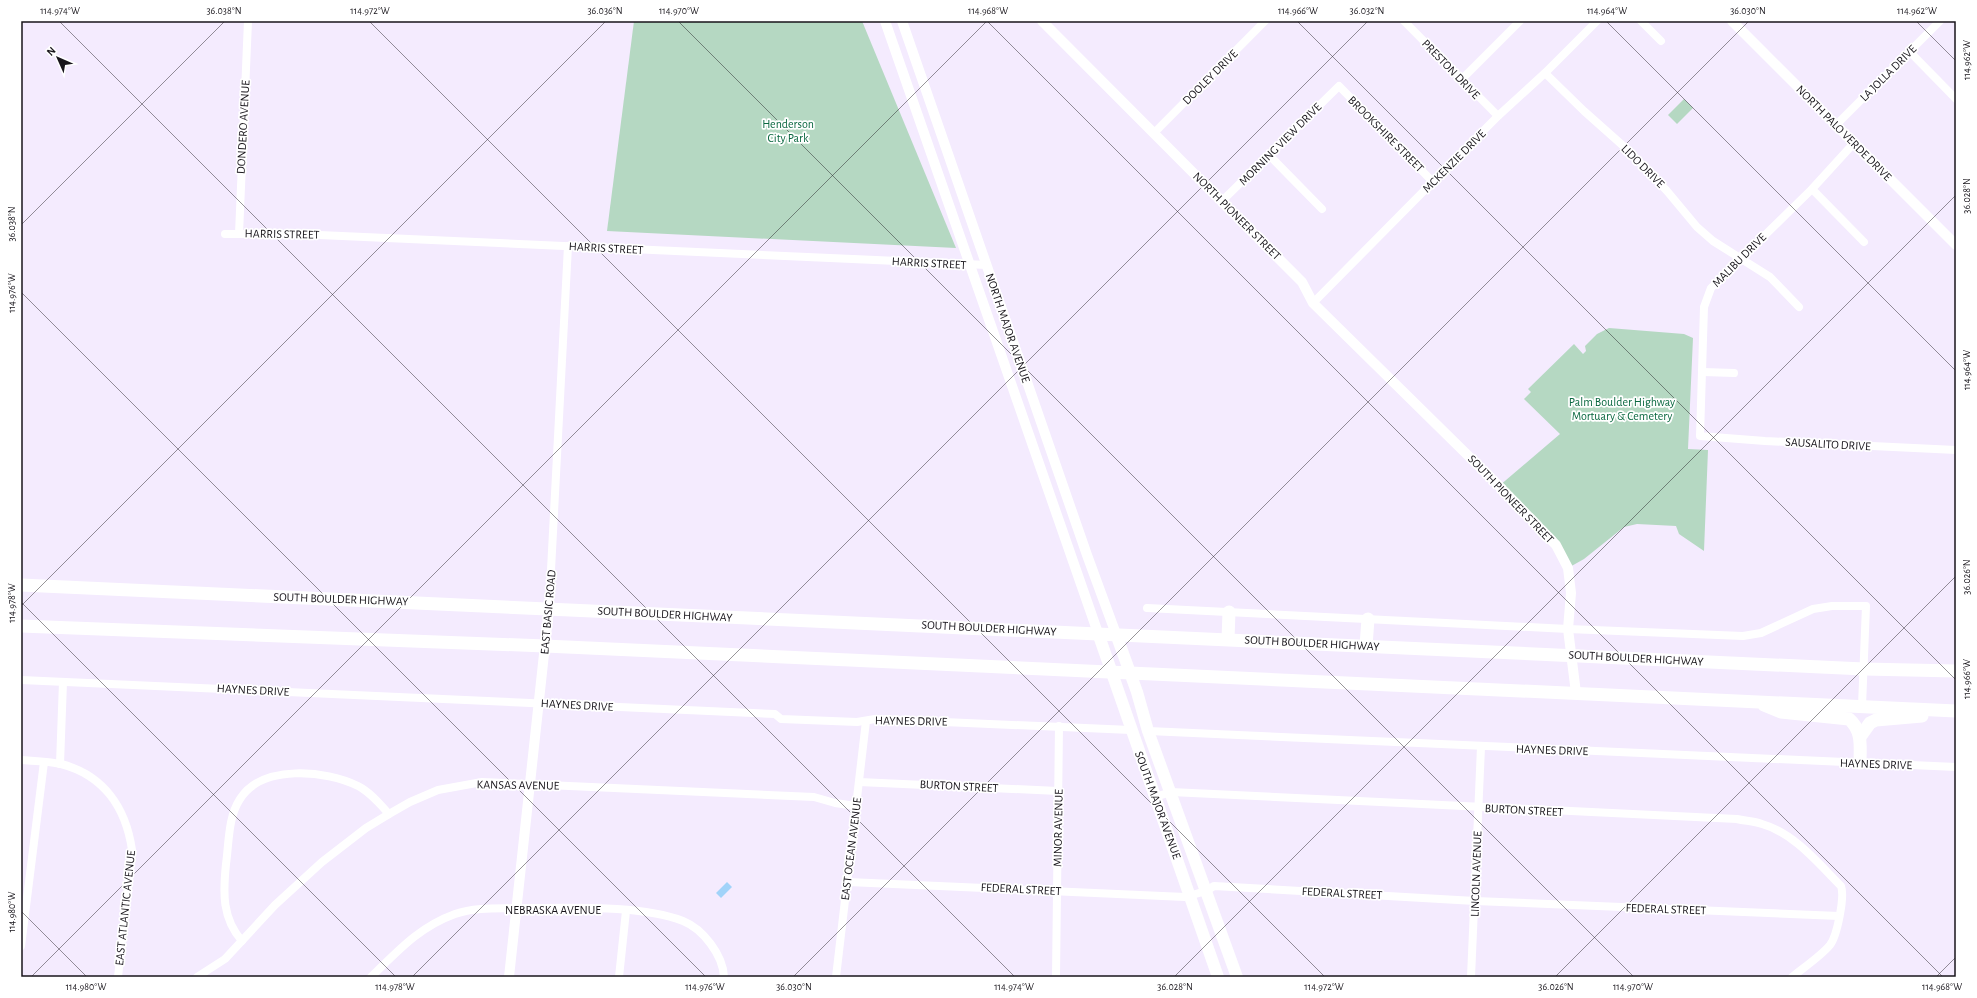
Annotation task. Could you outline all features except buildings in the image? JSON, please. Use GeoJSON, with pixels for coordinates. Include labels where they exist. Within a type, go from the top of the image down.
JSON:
{"type":"FeatureCollection","features":[{"type":"Feature","properties":{"kind":"main road","name":"SOUTH BOULDER HIGHWAY"},"geometry":{"type":"LineString","coordinates":[[21,585],[1864,669],[1956,671]]}},
{"type":"Feature","properties":{"kind":"main road"},"geometry":{"type":"LineString","coordinates":[[1228,639],[1229,612]]}},
{"type":"Feature","properties":{"kind":"main road"},"geometry":{"type":"LineString","coordinates":[[1366,646],[1368,619]]}},
{"type":"Feature","properties":{"kind":"main road"},"geometry":{"type":"LineString","coordinates":[[21,626],[546,646],[1956,711]]}},
{"type":"Feature","properties":{"kind":"main road","name":"SOUTH MAJOR AVENUE"},"geometry":{"type":"LineString","coordinates":[[1098,633],[1218,977]]}},
{"type":"Feature","properties":{"kind":"main road","name":"SOUTH MAJOR AVENUE"},"geometry":{"type":"LineString","coordinates":[[1116,634],[1131,673],[1148,731],[1237,977]]}},
{"type":"Feature","properties":{"kind":"main road"},"geometry":{"type":"LineString","coordinates":[[1754,701],[1781,712],[1849,719],[1854,724],[1860,737],[1860,763]]}},
{"type":"Feature","properties":{"kind":"main road"},"geometry":{"type":"LineString","coordinates":[[1860,737],[1870,723],[1876,720],[1956,711]]}},
{"type":"Feature","properties":{"kind":"street","name":"DONDERO AVENUE"},"geometry":{"type":"LineString","coordinates":[[239,234],[248,21]]}},
{"type":"Feature","properties":{"kind":"street","name":"NORTH MAJOR AVENUE"},"geometry":{"type":"LineString","coordinates":[[885,21],[996,344],[1098,633]]}},
{"type":"Feature","properties":{"kind":"street","name":"NORTH MAJOR AVENUE"},"geometry":{"type":"LineString","coordinates":[[902,21],[1116,634]]}},
{"type":"Feature","properties":{"kind":"street","name":"NORTH PIONEER STREET"},"geometry":{"type":"LineString","coordinates":[[1042,21],[1302,282],[1314,303],[1426,414]]}},
{"type":"Feature","properties":{"kind":"street","name":"DOOLEY DRIVE"},"geometry":{"type":"LineString","coordinates":[[1154,133],[1265,21]]}},
{"type":"Feature","properties":{"kind":"street","name":"PRESTON DRIVE"},"geometry":{"type":"LineString","coordinates":[[1404,21],[1498,116]]}},
{"type":"Feature","properties":{"kind":"street"},"geometry":{"type":"LineString","coordinates":[[1462,79],[1520,21]]}},
{"type":"Feature","properties":{"kind":"street","name":"MCKENZIE DRIVE"},"geometry":{"type":"LineString","coordinates":[[1314,303],[1498,116],[1546,73],[1597,21]]}},
{"type":"Feature","properties":{"kind":"street"},"geometry":{"type":"LineString","coordinates":[[1641,21],[1661,41]]}},
{"type":"Feature","properties":{"kind":"street","name":"NORTH PALO VERDE DRIVE"},"geometry":{"type":"LineString","coordinates":[[1732,21],[1956,245]]}},
{"type":"Feature","properties":{"kind":"street","name":"LA JOLLA DRIVE"},"geometry":{"type":"LineString","coordinates":[[1836,125],[1940,21]]}},
{"type":"Feature","properties":{"kind":"street"},"geometry":{"type":"LineString","coordinates":[[1910,52],[1956,99]]}},
{"type":"Feature","properties":{"kind":"street","name":"LIDO DRIVE"},"geometry":{"type":"LineString","coordinates":[[1546,73],[1584,111],[1629,151],[1667,191],[1697,227],[1713,240],[1770,277],[1799,307]]}},
{"type":"Feature","properties":{"kind":"street","name":"MORNING VIEW DRIVE"},"geometry":{"type":"LineString","coordinates":[[1222,201],[1339,86]]}},
{"type":"Feature","properties":{"kind":"street","name":"BROOKSHIRE STREET"},"geometry":{"type":"LineString","coordinates":[[1339,86],[1433,182]]}},
{"type":"Feature","properties":{"kind":"street","name":"MALIBU DRIVE"},"geometry":{"type":"LineString","coordinates":[[1700,436],[1704,307],[1711,288],[1812,189],[1854,143]]}},
{"type":"Feature","properties":{"kind":"street"},"geometry":{"type":"LineString","coordinates":[[1269,155],[1322,209]]}},
{"type":"Feature","properties":{"kind":"street"},"geometry":{"type":"LineString","coordinates":[[936,170],[952,165]]}},
{"type":"Feature","properties":{"kind":"street"},"geometry":{"type":"LineString","coordinates":[[940,182],[956,177]]}},
{"type":"Feature","properties":{"kind":"street"},"geometry":{"type":"LineString","coordinates":[[1812,189],[1864,242]]}},
{"type":"Feature","properties":{"kind":"street","name":"HARRIS STREET"},"geometry":{"type":"LineString","coordinates":[[225,234],[297,234],[986,265]]}},
{"type":"Feature","properties":{"kind":"street","name":"EAST BASIC ROAD"},"geometry":{"type":"LineString","coordinates":[[509,977],[546,646],[568,246]]}},
{"type":"Feature","properties":{"kind":"street"},"geometry":{"type":"LineString","coordinates":[[996,344],[1012,338]]}},
{"type":"Feature","properties":{"kind":"street"},"geometry":{"type":"LineString","coordinates":[[1702,372],[1734,373]]}},
{"type":"Feature","properties":{"kind":"street","name":"SOUTH PIONEER STREET"},"geometry":{"type":"LineString","coordinates":[[1426,414],[1556,545],[1568,568],[1571,593],[1568,629],[1576,693]]}},
{"type":"Feature","properties":{"kind":"street"},"geometry":{"type":"LineString","coordinates":[[1028,435],[1044,431]]}},
{"type":"Feature","properties":{"kind":"street","name":"SAUSALITO DRIVE"},"geometry":{"type":"LineString","coordinates":[[1700,436],[1802,443],[1956,450]]}},
{"type":"Feature","properties":{"kind":"street"},"geometry":{"type":"LineString","coordinates":[[1147,608],[1568,629],[1743,636],[1761,633],[1813,609],[1832,606],[1866,606],[1862,706]]}},
{"type":"Feature","properties":{"kind":"street","name":"HAYNES DRIVE"},"geometry":{"type":"LineString","coordinates":[[21,680],[775,714],[781,719],[857,722],[875,719],[1131,730]]}},
{"type":"Feature","properties":{"kind":"street"},"geometry":{"type":"LineString","coordinates":[[60,764],[63,682]]}},
{"type":"Feature","properties":{"kind":"street","name":"EAST OCEAN AVENUE"},"geometry":{"type":"LineString","coordinates":[[836,977],[866,720]]}},
{"type":"Feature","properties":{"kind":"street","name":"MINOR AVENUE"},"geometry":{"type":"LineString","coordinates":[[1056,977],[1059,726]]}},
{"type":"Feature","properties":{"kind":"street","name":"HAYNES DRIVE"},"geometry":{"type":"LineString","coordinates":[[1148,731],[1956,768]]}},
{"type":"Feature","properties":{"kind":"street","name":"LINCOLN AVENUE"},"geometry":{"type":"LineString","coordinates":[[1471,977],[1481,747]]}},
{"type":"Feature","properties":{"kind":"street","name":"EAST ATLANTIC AVENUE"},"geometry":{"type":"LineString","coordinates":[[21,760],[60,764],[78,769],[96,780],[116,802],[129,830],[132,850],[118,977]]}},
{"type":"Feature","properties":{"kind":"street"},"geometry":{"type":"LineString","coordinates":[[21,946],[44,762]]}},
{"type":"Feature","properties":{"kind":"street"},"geometry":{"type":"LineString","coordinates":[[242,941],[234,932],[224,908],[223,890],[232,817],[240,798],[253,785],[261,780],[286,773],[330,776],[358,786],[376,800],[389,814]]}},
{"type":"Feature","properties":{"kind":"street","name":"KANSAS AVENUE"},"geometry":{"type":"LineString","coordinates":[[198,977],[225,959],[275,904],[322,862],[366,828],[410,802],[438,790],[482,782],[814,797],[835,803],[856,806]]}},
{"type":"Feature","properties":{"kind":"street","name":"BURTON STREET"},"geometry":{"type":"LineString","coordinates":[[859,782],[1058,791]]}},
{"type":"Feature","properties":{"kind":"street","name":"BURTON STREET"},"geometry":{"type":"LineString","coordinates":[[1155,798],[1171,792],[1479,808],[1738,819],[1762,824],[1773,828],[1801,846],[1841,886],[1843,892],[1843,901],[1830,945],[1792,977]]}},
{"type":"Feature","properties":{"kind":"street","name":"FEDERAL STREET"},"geometry":{"type":"LineString","coordinates":[[848,882],[1190,895],[1206,891],[1214,886],[1475,901],[1839,916]]}},
{"type":"Feature","properties":{"kind":"street","name":"NEBRASKA AVENUE"},"geometry":{"type":"LineString","coordinates":[[371,977],[408,940],[430,925],[456,914],[476,910],[516,908],[571,908],[661,914],[684,922],[694,928],[711,944],[721,960],[724,977]]}},
{"type":"Feature","properties":{"kind":"street"},"geometry":{"type":"LineString","coordinates":[[619,977],[626,911]]}},
{"type":"Feature","properties":{"kind":"green space","name":"Henderson City Park"},"geometry":{"type":"Polygon","coordinates":[[[634,21],[862,21],[956,248],[607,231],[634,21]]]}},
{"type":"Feature","properties":{"kind":"green space"},"geometry":{"type":"Polygon","coordinates":[[[1684,99],[1693,108],[1677,124],[1668,115],[1684,99]]]}},
{"type":"Feature","properties":{"kind":"green space","name":"Palm Boulder Highway Mortuary & Cemetery"},"geometry":{"type":"Polygon","coordinates":[[[1609,328],[1684,334],[1693,338],[1688,449],[1708,450],[1704,551],[1679,534],[1676,526],[1637,524],[1624,527],[1584,559],[1568,568],[1556,545],[1499,486],[1560,434],[1524,399],[1531,392],[1528,389],[1574,344],[1583,354],[1586,351],[1585,346],[1597,334],[1609,328]]]}},
{"type":"Feature","properties":{"kind":"water"},"geometry":{"type":"Polygon","coordinates":[[[727,882],[732,887],[721,898],[716,893],[727,882]]]}}]}
